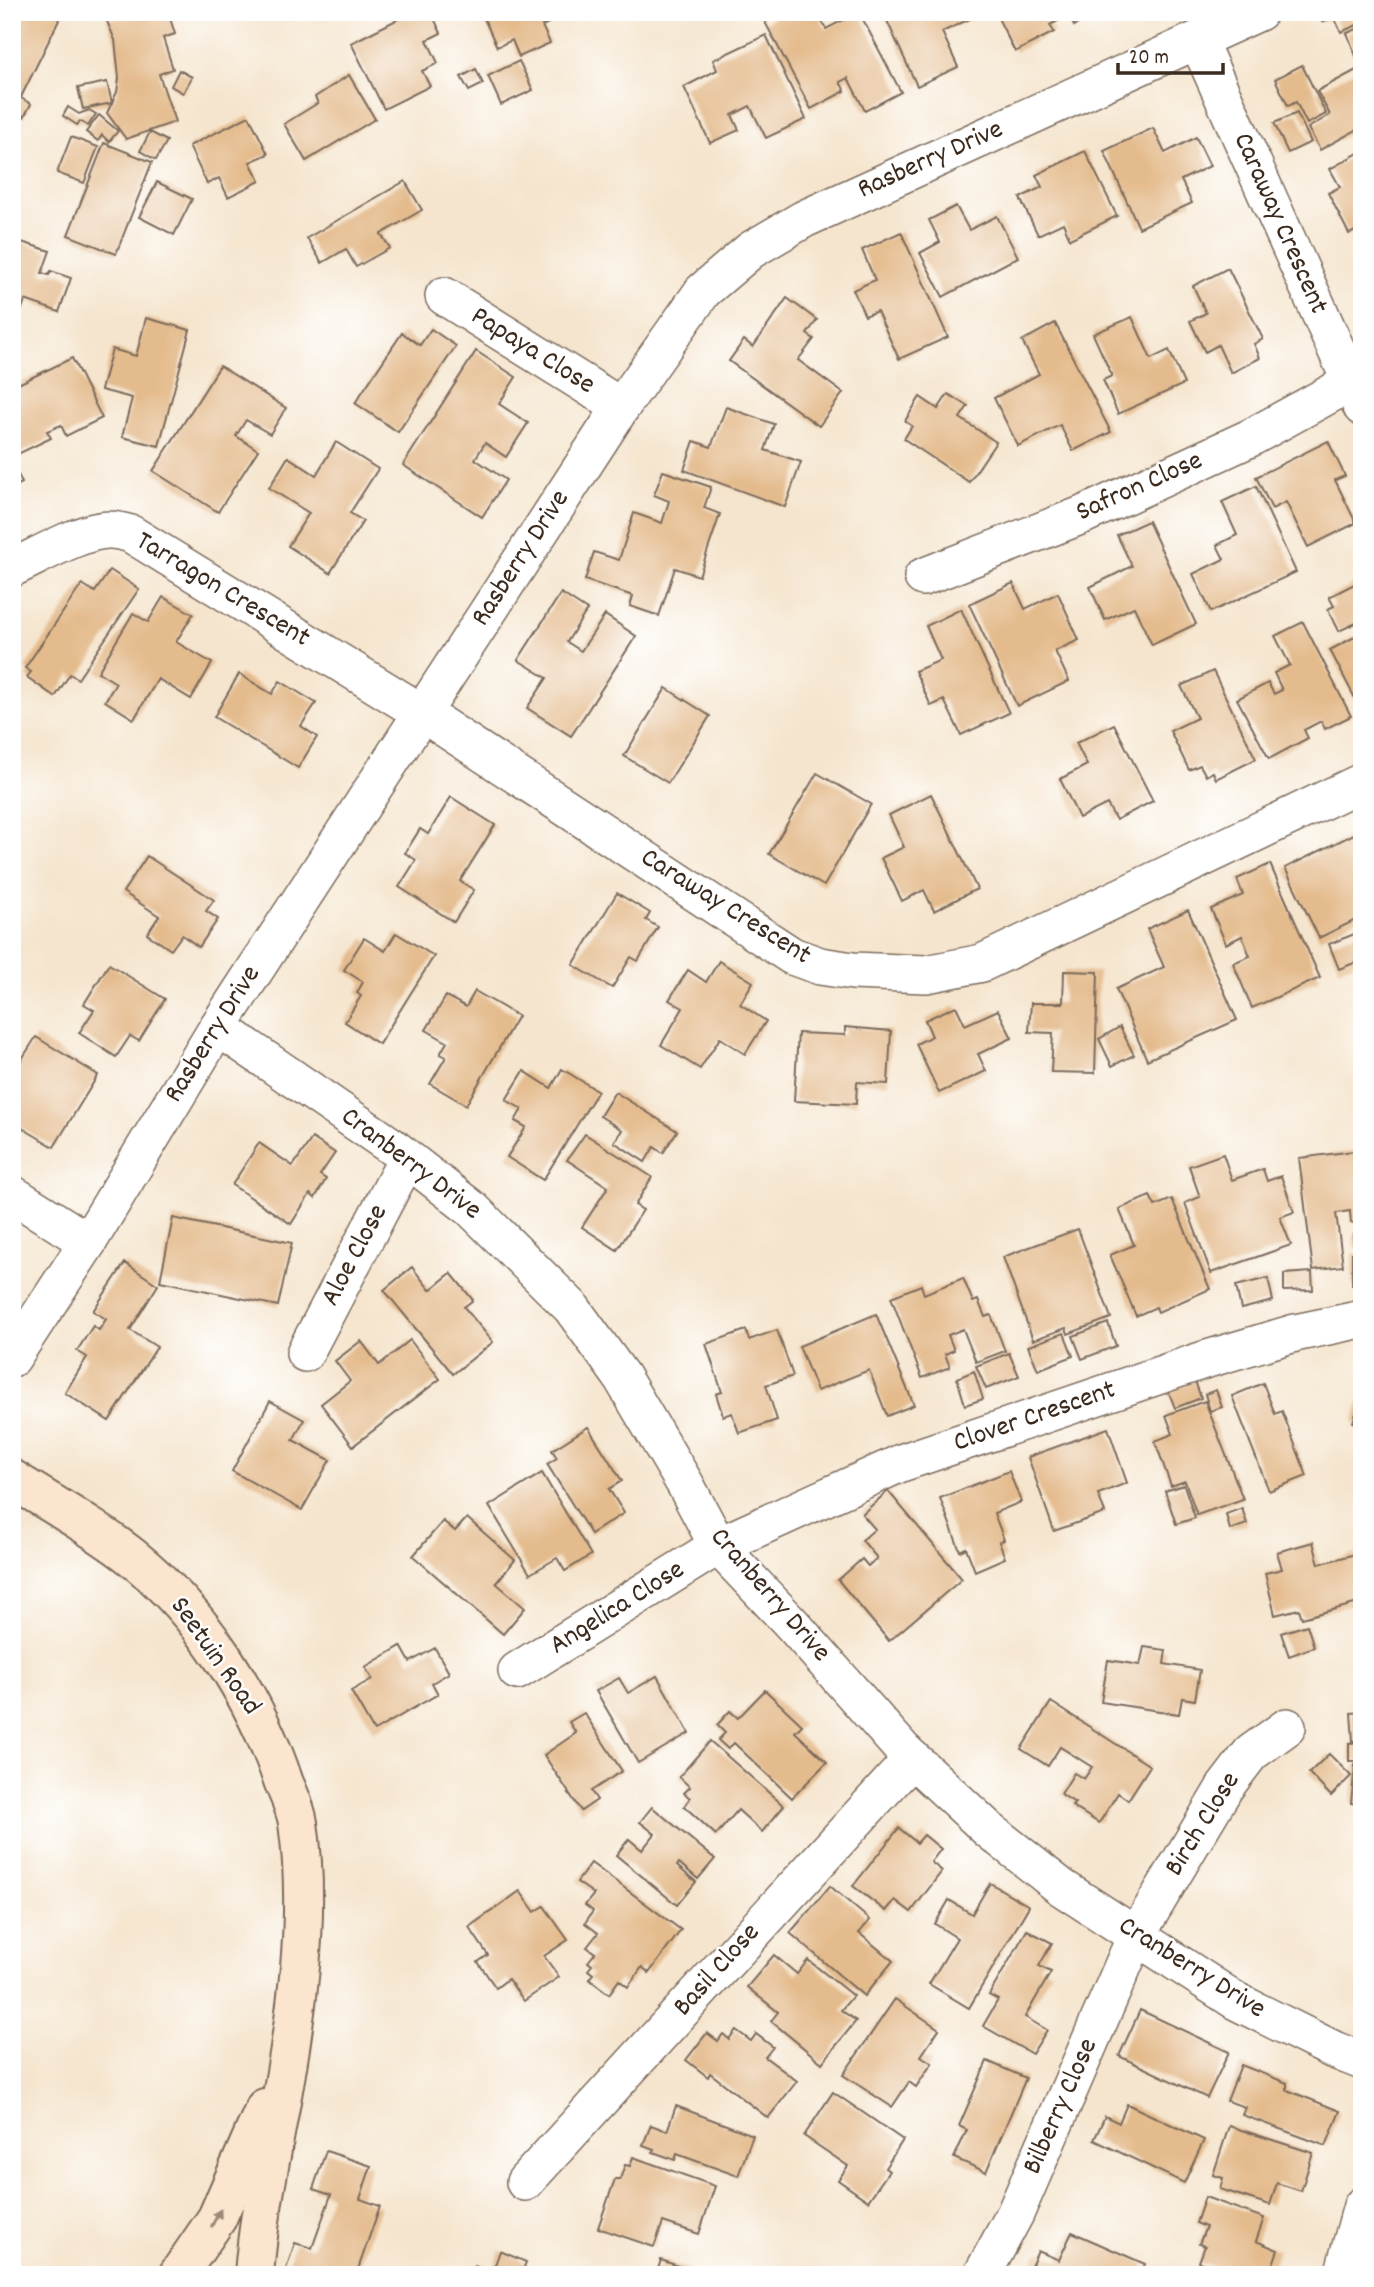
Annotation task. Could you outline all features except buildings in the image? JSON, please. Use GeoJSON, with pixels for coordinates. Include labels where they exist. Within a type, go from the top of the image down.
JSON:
{"type":"FeatureCollection","features":[{"type":"Feature","properties":{"kind":"street","name":"Rasberry Drive"},"geometry":{"type":"LineString","coordinates":[[12,1358],[88,1241],[218,1027],[621,407],[703,291],[751,250],[804,219],[1259,12]]}},
{"type":"Feature","properties":{"kind":"street","name":"Caraway Crescent"},"geometry":{"type":"LineString","coordinates":[[1198,41],[1356,395]]}},
{"type":"Feature","properties":{"kind":"street","name":"Papaya Close"},"geometry":{"type":"LineString","coordinates":[[444,296],[621,407]]}},
{"type":"Feature","properties":{"kind":"street","name":"Safron Close"},"geometry":{"type":"LineString","coordinates":[[923,577],[1098,508],[1250,438],[1356,395]]}},
{"type":"Feature","properties":{"kind":"street","name":"Tarragon Crescent"},"geometry":{"type":"LineString","coordinates":[[12,568],[99,531],[111,530],[131,534],[422,713]]}},
{"type":"Feature","properties":{"kind":"street","name":"Caraway Crescent"},"geometry":{"type":"LineString","coordinates":[[422,713],[792,956],[820,966],[853,971],[926,974],[982,963],[1362,782]]}},
{"type":"Feature","properties":{"kind":"street","name":"Cranberry Drive"},"geometry":{"type":"LineString","coordinates":[[218,1027],[407,1158],[472,1209],[571,1307],[621,1376],[718,1546],[792,1624],[912,1759],[989,1830],[1061,1887],[1236,2001],[1362,2062]]}},
{"type":"Feature","properties":{"kind":"street","name":"Aloe Close"},"geometry":{"type":"LineString","coordinates":[[305,1353],[407,1158]]}},
{"type":"Feature","properties":{"kind":"street"},"geometry":{"type":"LineString","coordinates":[[12,1194],[88,1241]]}},
{"type":"Feature","properties":{"kind":"street","name":"Clover Crescent"},"geometry":{"type":"LineString","coordinates":[[718,1546],[901,1463],[1204,1360],[1295,1333],[1362,1320]]}},
{"type":"Feature","properties":{"kind":"street","name":"Seetuin Road"},"geometry":{"type":"LineString","coordinates":[[12,1479],[132,1557],[171,1592],[211,1641],[250,1700],[275,1754],[298,1821],[304,1923],[292,2034]]}},
{"type":"Feature","properties":{"kind":"street","name":"Angelica Close"},"geometry":{"type":"LineString","coordinates":[[517,1671],[718,1546]]}},
{"type":"Feature","properties":{"kind":"street","name":"Birch Close"},"geometry":{"type":"LineString","coordinates":[[1136,1936],[1225,1787],[1251,1753],[1287,1727]]}},
{"type":"Feature","properties":{"kind":"street","name":"Basil Close"},"geometry":{"type":"LineString","coordinates":[[524,2182],[912,1759]]}},
{"type":"Feature","properties":{"kind":"street","name":"Bilberry Close"},"geometry":{"type":"LineString","coordinates":[[982,2275],[1015,2214],[1136,1936]]}},
{"type":"Feature","properties":{"kind":"street"},"geometry":{"type":"LineString","coordinates":[[178,2275],[217,2218],[271,2094],[292,2034]]}},
{"type":"Feature","properties":{"kind":"street"},"geometry":{"type":"LineString","coordinates":[[254,2275],[257,2224],[276,2134],[292,2034]]}},
{"type":"Feature","properties":{"kind":"street"},"geometry":{"type":"LineString","coordinates":[[1343,2275],[1362,2206]]}}]}
